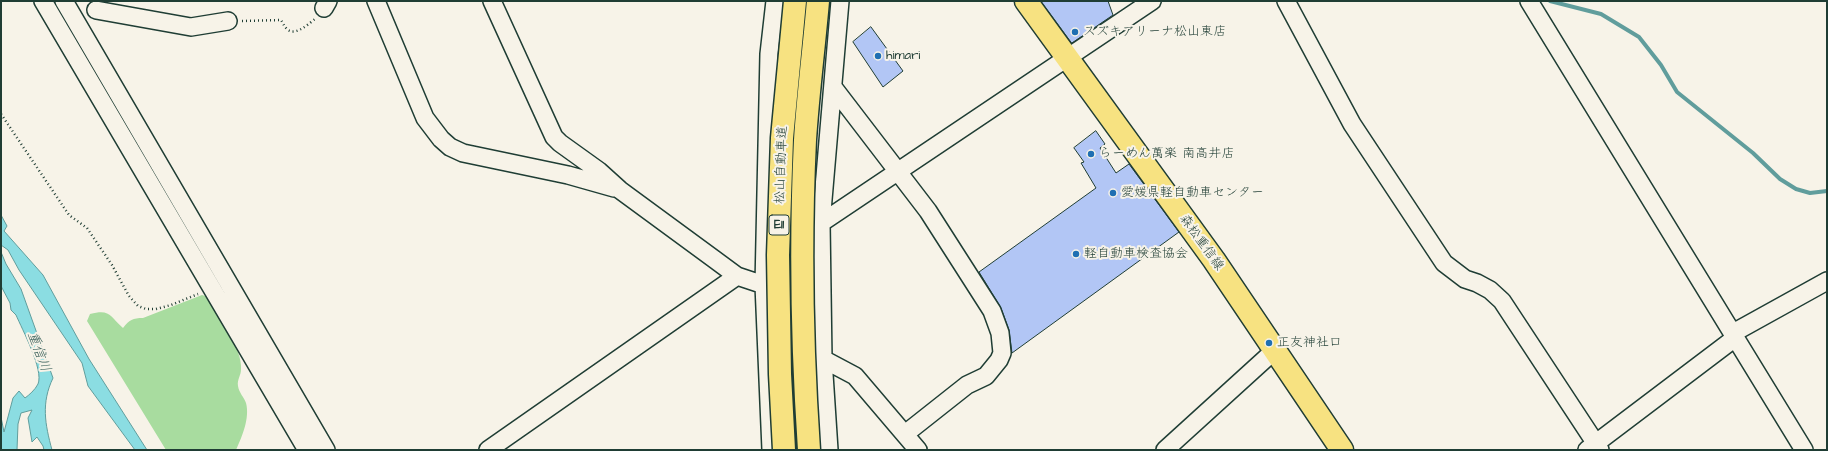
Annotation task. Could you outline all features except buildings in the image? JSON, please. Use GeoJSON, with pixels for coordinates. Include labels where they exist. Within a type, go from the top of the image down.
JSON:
{"type":"FeatureCollection","features":[{"type":"Feature","properties":{"kind":"main road","name":"松山自動車道"},"geometry":{"type":"LineString","coordinates":[[784,450],[780,374],[778,255],[782,138],[795,1]]}},
{"type":"Feature","properties":{"kind":"main road","name":"松山自動車道"},"geometry":{"type":"LineString","coordinates":[[809,450],[804,373],[802,255],[805,139],[818,1]]}},
{"type":"Feature","properties":{"kind":"main road","name":"森松重信線"},"geometry":{"type":"LineString","coordinates":[[1026,1],[1214,260],[1342,450]]}},
{"type":"Feature","properties":{"kind":"street"},"geometry":{"type":"LineString","coordinates":[[43,1],[306,450]]}},
{"type":"Feature","properties":{"kind":"street"},"geometry":{"type":"LineString","coordinates":[[64,1],[326,450]]}},
{"type":"Feature","properties":{"kind":"street"},"geometry":{"type":"LineString","coordinates":[[376,1],[425,118],[432,130],[450,148],[480,158],[568,175],[620,190]]}},
{"type":"Feature","properties":{"kind":"street"},"geometry":{"type":"LineString","coordinates":[[492,1],[554,137],[599,171],[620,190],[738,276],[764,285],[823,359],[855,376],[918,450]]}},
{"type":"Feature","properties":{"kind":"street"},"geometry":{"type":"LineString","coordinates":[[771,450],[764,285],[769,54],[775,1]]}},
{"type":"Feature","properties":{"kind":"street"},"geometry":{"type":"LineString","coordinates":[[829,450],[823,359],[821,223],[840,1]]}},
{"type":"Feature","properties":{"kind":"street"},"geometry":{"type":"LineString","coordinates":[[821,223],[1152,1]]}},
{"type":"Feature","properties":{"kind":"street"},"geometry":{"type":"LineString","coordinates":[[1286,1],[1352,124],[1444,264],[1465,279],[1490,290],[1502,301],[1594,448],[1734,336],[1827,281]]}},
{"type":"Feature","properties":{"kind":"street"},"geometry":{"type":"LineString","coordinates":[[1529,1],[1804,450]]}},
{"type":"Feature","properties":{"kind":"street"},"geometry":{"type":"LineString","coordinates":[[82,34],[94,16],[96,6],[191,27],[228,22]]}},
{"type":"Feature","properties":{"kind":"street"},"geometry":{"type":"LineString","coordinates":[[833,87],[928,211],[992,311],[1000,333],[1002,353],[999,360],[986,376],[968,385],[905,434]]}},
{"type":"Feature","properties":{"kind":"street"},"geometry":{"type":"LineString","coordinates":[[488,450],[738,276]]}},
{"type":"Feature","properties":{"kind":"street"},"geometry":{"type":"LineString","coordinates":[[1165,450],[1274,350]]}},
{"type":"Feature","properties":{"kind":"path"},"geometry":{"type":"LineString","coordinates":[[228,22],[281,20],[287,29],[292,31],[298,30],[310,23],[326,4]]}},
{"type":"Feature","properties":{"kind":"path"},"geometry":{"type":"LineString","coordinates":[[1,114],[69,214],[87,228],[112,265],[129,296],[142,308],[146,310],[156,309],[171,305],[211,288]]}},
{"type":"Feature","properties":{"kind":"green space"},"geometry":{"type":"Polygon","coordinates":[[[202,295],[208,297],[229,332],[241,361],[238,386],[239,391],[246,403],[247,415],[245,427],[236,450],[166,450],[87,321],[90,314],[102,312],[112,317],[123,328],[127,323],[136,318],[143,318],[202,295]]]}},
{"type":"Feature","properties":{"kind":"water"},"geometry":{"type":"Polygon","coordinates":[[[1,215],[7,226],[4,231],[43,275],[89,359],[147,450],[135,450],[88,386],[82,363],[19,270],[8,250],[1,245],[1,215]]]}},
{"type":"Feature","properties":{"kind":"water","name":"重信川"},"geometry":{"type":"Polygon","coordinates":[[[1,252],[6,264],[21,289],[53,378],[47,396],[45,414],[52,450],[44,450],[37,437],[32,442],[28,418],[32,410],[21,413],[18,424],[17,450],[1,450],[1,417],[4,432],[13,398],[19,391],[25,398],[27,397],[37,386],[39,378],[38,369],[32,350],[16,315],[11,310],[10,303],[1,286],[1,252]]]}},
{"type":"Feature","properties":{"kind":"waterway"},"geometry":{"type":"LineString","coordinates":[[1550,1],[1601,14],[1639,37],[1661,65],[1677,92],[1753,153],[1780,179],[1796,189],[1810,193],[1827,191]]}},
{"type":"Feature","properties":{"kind":"place","name":"スズキアリーナ松山東店"},"geometry":{"type":"Point","coordinates":[1075,32]}},
{"type":"Feature","properties":{"kind":"place","name":"himari"},"geometry":{"type":"Point","coordinates":[878,56]}},
{"type":"Feature","properties":{"kind":"place","name":"らーめん萬楽 南高井店"},"geometry":{"type":"Point","coordinates":[1091,154]}},
{"type":"Feature","properties":{"kind":"place","name":"愛媛県軽自動車センター"},"geometry":{"type":"Point","coordinates":[1113,193]}},
{"type":"Feature","properties":{"kind":"place","name":"軽自動車検査協会"},"geometry":{"type":"Point","coordinates":[1076,254]}},
{"type":"Feature","properties":{"kind":"place","name":"正友神社口"},"geometry":{"type":"Point","coordinates":[1269,343]}}]}
